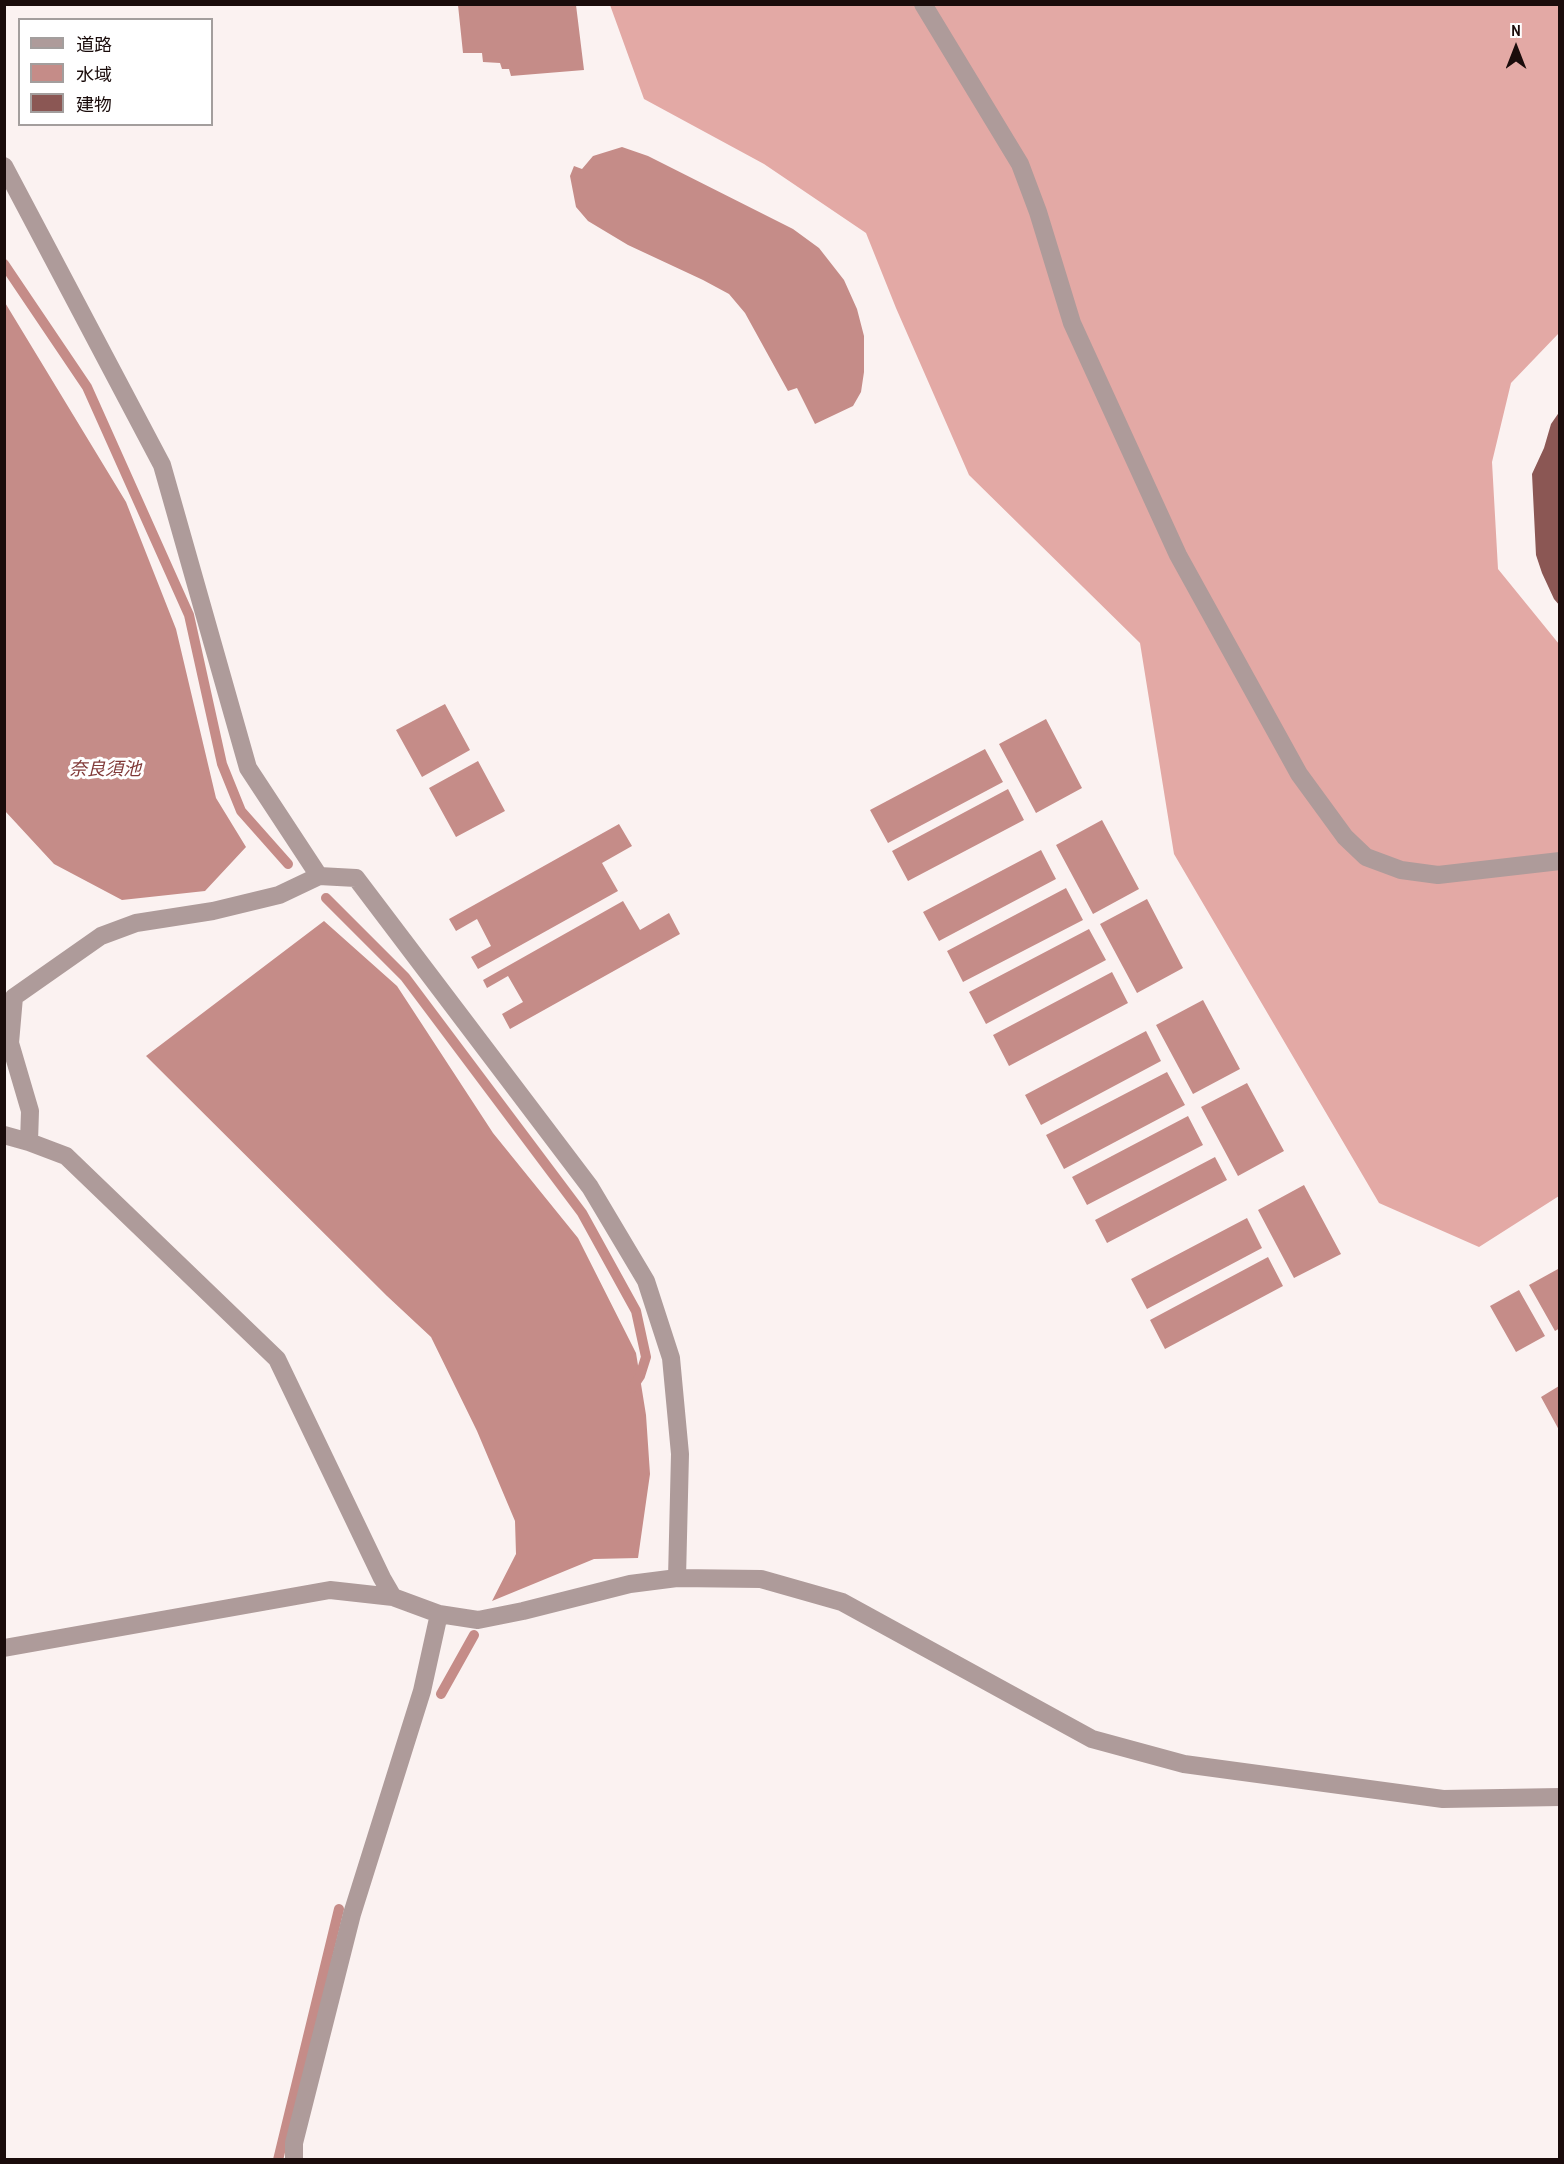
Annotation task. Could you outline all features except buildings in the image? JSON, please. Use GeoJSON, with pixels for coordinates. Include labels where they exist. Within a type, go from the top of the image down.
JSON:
{"type":"FeatureCollection","features":[{"type":"Feature","properties":{"kind":"street"},"geometry":{"type":"LineString","coordinates":[[923,4],[1020,164],[1038,212],[1072,324],[1178,555],[1299,774],[1345,837],[1366,857],[1401,870],[1438,875],[1560,861]]}},
{"type":"Feature","properties":{"kind":"street"},"geometry":{"type":"LineString","coordinates":[[4,166],[162,465],[248,768],[320,876]]}},
{"type":"Feature","properties":{"kind":"street"},"geometry":{"type":"LineString","coordinates":[[28,1142],[30,1111],[10,1043],[9,994],[101,936],[136,923],[213,911],[279,895],[320,876],[356,878],[590,1187],[646,1281],[671,1358],[680,1454],[677,1578]]}},
{"type":"Feature","properties":{"kind":"street"},"geometry":{"type":"LineString","coordinates":[[4,1135],[66,1156],[277,1359],[393,1597]]}},
{"type":"Feature","properties":{"kind":"street"},"geometry":{"type":"LineString","coordinates":[[4,1648],[330,1590],[393,1597],[439,1614],[477,1620],[630,1584],[677,1578],[761,1579],[842,1602],[1092,1739],[1184,1764],[1443,1799],[1560,1797]]}},
{"type":"Feature","properties":{"kind":"street"},"geometry":{"type":"LineString","coordinates":[[294,2160],[294,2143],[352,1914],[422,1691],[439,1614]]}},
{"type":"Feature","properties":{"kind":"shaded area"},"geometry":{"type":"Polygon","coordinates":[[[610,5],[1559,5],[1559,333],[1511,383],[1492,462],[1498,569],[1559,644],[1559,1196],[1479,1247],[1379,1203],[1174,854],[1140,643],[969,475],[866,233],[764,164],[644,99],[610,5]]]}},
{"type":"Feature","properties":{"kind":"water"},"geometry":{"type":"Polygon","coordinates":[[[458,5],[576,5],[584,70],[511,76],[509,69],[502,69],[500,63],[483,62],[482,53],[463,53],[458,5]]]}},
{"type":"Feature","properties":{"kind":"water"},"geometry":{"type":"Polygon","coordinates":[[[622,147],[648,156],[793,229],[819,248],[844,280],[857,309],[864,336],[864,372],[861,392],[853,406],[815,424],[797,388],[788,391],[745,313],[729,294],[628,245],[588,221],[576,207],[570,176],[574,166],[582,169],[593,156],[622,147]]]}},
{"type":"Feature","properties":{"kind":"water","name":"奈良須池"},"geometry":{"type":"Polygon","coordinates":[[[4,301],[126,502],[176,629],[216,798],[246,847],[205,891],[122,900],[54,864],[5,811],[4,301]]]}},
{"type":"Feature","properties":{"kind":"water"},"geometry":{"type":"Polygon","coordinates":[[[445,704],[470,750],[422,777],[396,730],[445,704]]]}},
{"type":"Feature","properties":{"kind":"water"},"geometry":{"type":"Polygon","coordinates":[[[1046,719],[1082,788],[1036,813],[999,744],[1046,719]]]}},
{"type":"Feature","properties":{"kind":"water"},"geometry":{"type":"Polygon","coordinates":[[[985,749],[1003,782],[888,843],[870,810],[985,749]]]}},
{"type":"Feature","properties":{"kind":"water"},"geometry":{"type":"Polygon","coordinates":[[[478,761],[505,811],[456,837],[429,788],[478,761]]]}},
{"type":"Feature","properties":{"kind":"water"},"geometry":{"type":"Polygon","coordinates":[[[1008,789],[1024,820],[908,881],[892,851],[1008,789]]]}},
{"type":"Feature","properties":{"kind":"water"},"geometry":{"type":"Polygon","coordinates":[[[1102,820],[1139,889],[1093,914],[1056,845],[1102,820]]]}},
{"type":"Feature","properties":{"kind":"water"},"geometry":{"type":"Polygon","coordinates":[[[619,824],[632,846],[602,863],[618,891],[478,969],[471,957],[491,946],[477,919],[456,931],[449,919],[619,824]]]}},
{"type":"Feature","properties":{"kind":"water"},"geometry":{"type":"Polygon","coordinates":[[[1041,850],[1056,879],[939,941],[923,912],[1041,850]]]}},
{"type":"Feature","properties":{"kind":"water"},"geometry":{"type":"Polygon","coordinates":[[[1066,888],[1083,920],[963,982],[947,951],[1066,888]]]}},
{"type":"Feature","properties":{"kind":"water"},"geometry":{"type":"Polygon","coordinates":[[[1147,899],[1183,968],[1137,993],[1100,924],[1147,899]]]}},
{"type":"Feature","properties":{"kind":"water"},"geometry":{"type":"Polygon","coordinates":[[[623,901],[640,930],[669,913],[680,934],[510,1029],[502,1014],[523,1002],[508,976],[487,988],[483,980],[623,901]]]}},
{"type":"Feature","properties":{"kind":"water"},"geometry":{"type":"Polygon","coordinates":[[[324,921],[397,986],[493,1133],[578,1238],[636,1353],[646,1415],[650,1474],[638,1558],[594,1559],[492,1601],[516,1554],[515,1521],[477,1431],[431,1337],[146,1056],[324,921]]]}},
{"type":"Feature","properties":{"kind":"water"},"geometry":{"type":"Polygon","coordinates":[[[1089,929],[1106,960],[986,1024],[969,992],[1089,929]]]}},
{"type":"Feature","properties":{"kind":"water"},"geometry":{"type":"Polygon","coordinates":[[[1112,972],[1128,1003],[1009,1066],[993,1035],[1112,972]]]}},
{"type":"Feature","properties":{"kind":"water"},"geometry":{"type":"Polygon","coordinates":[[[1203,1000],[1240,1069],[1193,1094],[1156,1025],[1203,1000]]]}},
{"type":"Feature","properties":{"kind":"water"},"geometry":{"type":"Polygon","coordinates":[[[1146,1031],[1161,1061],[1041,1125],[1025,1095],[1146,1031]]]}},
{"type":"Feature","properties":{"kind":"water"},"geometry":{"type":"Polygon","coordinates":[[[1167,1072],[1185,1105],[1064,1169],[1046,1135],[1167,1072]]]}},
{"type":"Feature","properties":{"kind":"water"},"geometry":{"type":"Polygon","coordinates":[[[1247,1083],[1284,1151],[1238,1176],[1201,1107],[1247,1083]]]}},
{"type":"Feature","properties":{"kind":"water"},"geometry":{"type":"Polygon","coordinates":[[[1188,1116],[1203,1145],[1087,1205],[1072,1177],[1188,1116]]]}},
{"type":"Feature","properties":{"kind":"water"},"geometry":{"type":"Polygon","coordinates":[[[1215,1157],[1227,1180],[1107,1243],[1095,1220],[1215,1157]]]}},
{"type":"Feature","properties":{"kind":"water"},"geometry":{"type":"Polygon","coordinates":[[[1304,1185],[1341,1254],[1294,1278],[1258,1210],[1304,1185]]]}},
{"type":"Feature","properties":{"kind":"water"},"geometry":{"type":"Polygon","coordinates":[[[1247,1218],[1262,1248],[1147,1309],[1131,1279],[1247,1218]]]}},
{"type":"Feature","properties":{"kind":"water"},"geometry":{"type":"Polygon","coordinates":[[[1268,1257],[1283,1286],[1165,1349],[1150,1320],[1268,1257]]]}},
{"type":"Feature","properties":{"kind":"water"},"geometry":{"type":"Polygon","coordinates":[[[1558,1269],[1560,1272],[1560,1328],[1555,1331],[1529,1285],[1558,1269]]]}},
{"type":"Feature","properties":{"kind":"water"},"geometry":{"type":"Polygon","coordinates":[[[1519,1290],[1545,1336],[1516,1352],[1490,1306],[1519,1290]]]}},
{"type":"Feature","properties":{"kind":"water"},"geometry":{"type":"Polygon","coordinates":[[[1559,1386],[1559,1430],[1541,1397],[1559,1386]]]}},
{"type":"Feature","properties":{"kind":"waterway"},"geometry":{"type":"LineString","coordinates":[[4,264],[87,387],[189,615],[222,764],[241,811],[288,864]]}},
{"type":"Feature","properties":{"kind":"waterway"},"geometry":{"type":"LineString","coordinates":[[326,898],[405,977],[582,1213],[636,1311],[646,1357],[640,1376],[632,1388]]}},
{"type":"Feature","properties":{"kind":"waterway"},"geometry":{"type":"LineString","coordinates":[[441,1694],[474,1635]]}},
{"type":"Feature","properties":{"kind":"waterway"},"geometry":{"type":"LineString","coordinates":[[278,2160],[339,1909]]}}]}
